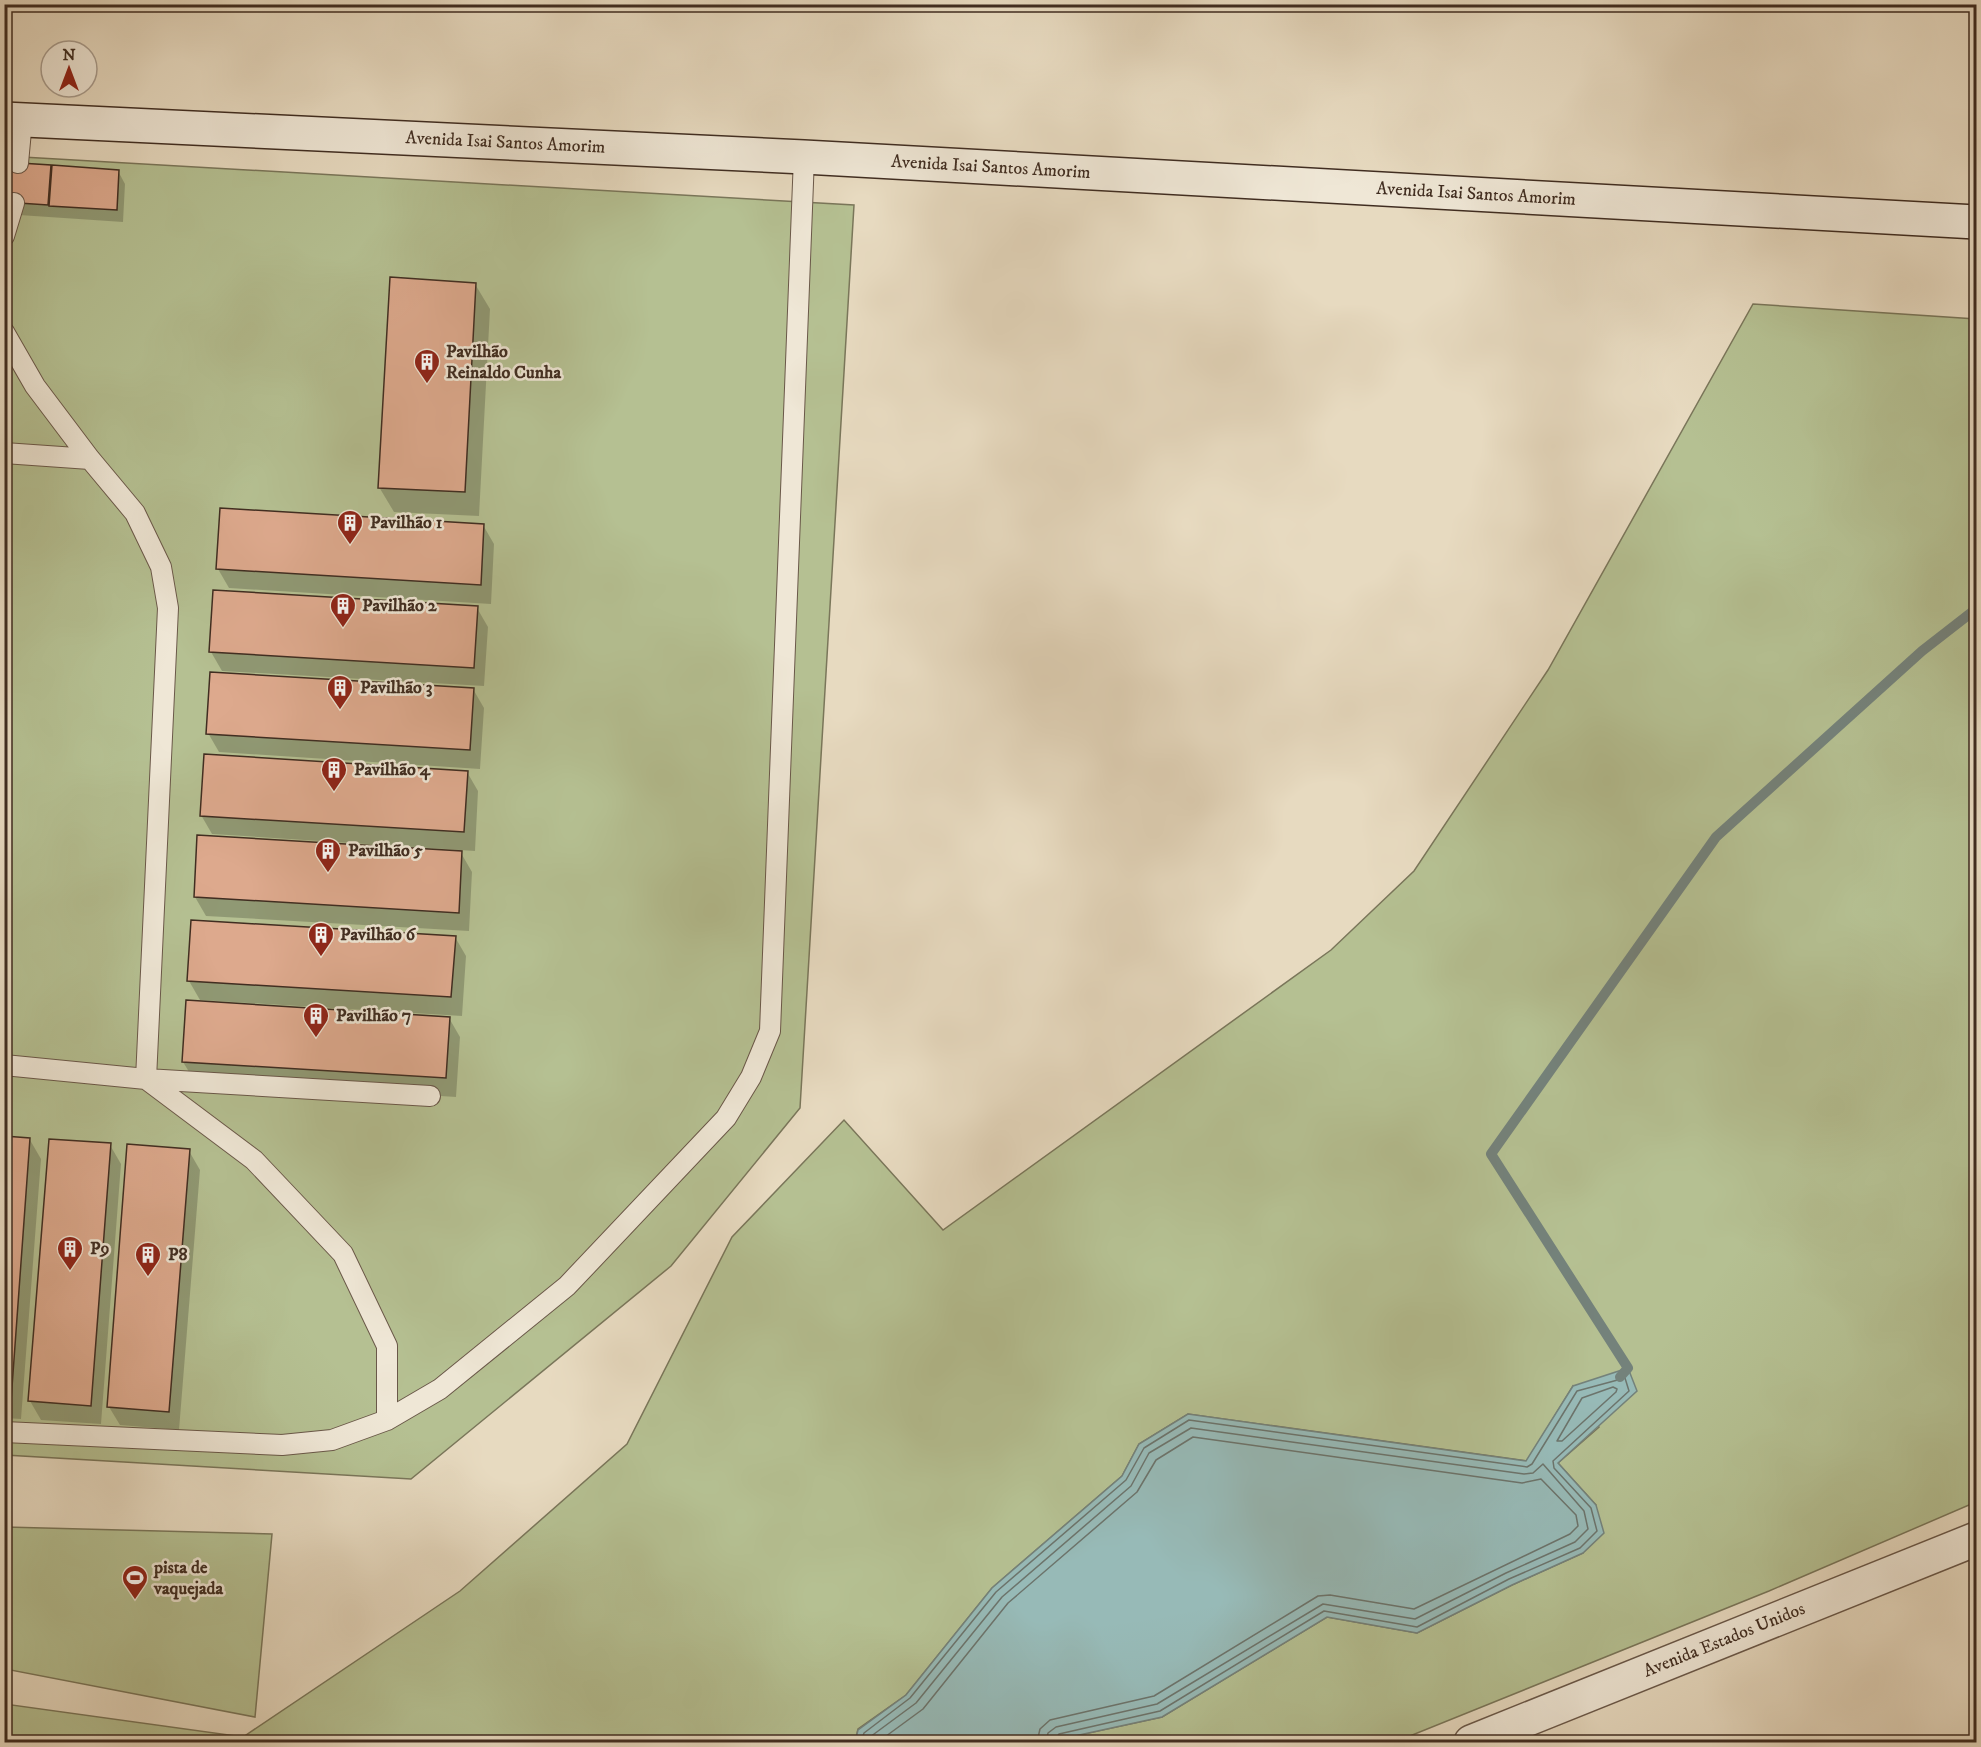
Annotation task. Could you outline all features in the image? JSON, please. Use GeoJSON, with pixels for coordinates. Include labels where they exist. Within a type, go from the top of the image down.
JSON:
{"type":"FeatureCollection","features":[{"type":"Feature","properties":{"kind":"main road","name":"Avenida Isai Santos Amorim"},"geometry":{"type":"LineString","coordinates":[[13,119],[804,157],[1977,222]]}},
{"type":"Feature","properties":{"kind":"main road","name":"Avenida Estados Unidos"},"geometry":{"type":"LineString","coordinates":[[1471,1743],[1977,1539]]}},
{"type":"Feature","properties":{"kind":"lane"},"geometry":{"type":"LineString","coordinates":[[13,119],[18,163]]}},
{"type":"Feature","properties":{"kind":"lane"},"geometry":{"type":"LineString","coordinates":[[4,1432],[282,1445],[332,1440],[387,1420],[440,1389],[567,1286],[726,1118],[751,1077],[770,1031],[804,157]]}},
{"type":"Feature","properties":{"kind":"lane"},"geometry":{"type":"LineString","coordinates":[[4,236],[14,203]]}},
{"type":"Feature","properties":{"kind":"lane"},"geometry":{"type":"LineString","coordinates":[[4,332],[34,386],[135,513],[161,567],[168,608],[146,1079]]}},
{"type":"Feature","properties":{"kind":"lane"},"geometry":{"type":"LineString","coordinates":[[4,453],[90,459]]}},
{"type":"Feature","properties":{"kind":"lane"},"geometry":{"type":"LineString","coordinates":[[4,1065],[146,1079],[430,1096]]}},
{"type":"Feature","properties":{"kind":"lane"},"geometry":{"type":"LineString","coordinates":[[146,1079],[254,1160],[343,1254],[387,1346],[387,1420]]}},
{"type":"Feature","properties":{"kind":"green space"},"geometry":{"type":"Polygon","coordinates":[[[5,156],[854,205],[800,1108],[671,1266],[411,1479],[5,1455],[5,156]]]}},
{"type":"Feature","properties":{"kind":"green space"},"geometry":{"type":"Polygon","coordinates":[[[1753,304],[1976,319],[1976,1502],[1769,1591],[1395,1742],[1047,1742],[1162,1717],[1327,1617],[1417,1633],[1512,1585],[1583,1553],[1596,1505],[1558,1463],[1599,1427],[1573,1386],[1527,1461],[1188,1414],[1139,1444],[1122,1476],[992,1588],[906,1695],[858,1729],[855,1742],[5,1742],[5,1704],[243,1737],[460,1591],[627,1444],[732,1237],[844,1120],[943,1230],[1331,950],[1414,871],[1548,670],[1753,304]]]}},
{"type":"Feature","properties":{"kind":"green space","name":"pista de vaquejada"},"geometry":{"type":"Polygon","coordinates":[[[5,1527],[272,1534],[255,1717],[5,1669],[5,1527]]]}},
{"type":"Feature","properties":{"kind":"water"},"geometry":{"type":"Polygon","coordinates":[[[1628,1368],[1637,1391],[1558,1463],[1596,1505],[1604,1533],[1583,1553],[1512,1585],[1417,1633],[1327,1617],[1162,1717],[1047,1742],[855,1742],[858,1730],[906,1695],[992,1588],[1122,1476],[1139,1444],[1188,1414],[1526,1461],[1573,1386],[1628,1368]]]}},
{"type":"Feature","properties":{"kind":"building"},"geometry":{"type":"Polygon","coordinates":[[[4,162],[51,165],[48,205],[4,202],[4,162]]]}},
{"type":"Feature","properties":{"kind":"building"},"geometry":{"type":"Polygon","coordinates":[[[52,165],[119,170],[117,210],[49,206],[52,165]]]}},
{"type":"Feature","properties":{"kind":"building","name":"Pavilhão Reinaldo Cunha"},"geometry":{"type":"Polygon","coordinates":[[[390,277],[476,283],[465,492],[378,488],[390,277]]]}},
{"type":"Feature","properties":{"kind":"building","name":"Pavilhão 1"},"geometry":{"type":"Polygon","coordinates":[[[220,508],[484,524],[481,585],[216,569],[220,508]]]}},
{"type":"Feature","properties":{"kind":"building","name":"Pavilhão 2"},"geometry":{"type":"Polygon","coordinates":[[[213,590],[478,606],[474,668],[209,652],[213,590]]]}},
{"type":"Feature","properties":{"kind":"building","name":"Pavilhão 3"},"geometry":{"type":"Polygon","coordinates":[[[210,672],[474,688],[470,750],[206,734],[210,672]]]}},
{"type":"Feature","properties":{"kind":"building","name":"Pavilhão 4"},"geometry":{"type":"Polygon","coordinates":[[[204,754],[468,771],[464,832],[200,816],[204,754]]]}},
{"type":"Feature","properties":{"kind":"building","name":"Pavilhão 5"},"geometry":{"type":"Polygon","coordinates":[[[197,835],[462,851],[459,913],[194,897],[197,835]]]}},
{"type":"Feature","properties":{"kind":"building","name":"Pavilhão 6"},"geometry":{"type":"Polygon","coordinates":[[[191,920],[456,936],[451,997],[187,981],[191,920]]]}},
{"type":"Feature","properties":{"kind":"building","name":"Pavilhão 7"},"geometry":{"type":"Polygon","coordinates":[[[186,1000],[450,1017],[446,1078],[182,1062],[186,1000]]]}},
{"type":"Feature","properties":{"kind":"building"},"geometry":{"type":"Polygon","coordinates":[[[4,1136],[30,1138],[11,1401],[4,1400],[4,1136]]]}},
{"type":"Feature","properties":{"kind":"building","name":"P9"},"geometry":{"type":"Polygon","coordinates":[[[49,1139],[111,1143],[91,1406],[28,1401],[49,1139]]]}},
{"type":"Feature","properties":{"kind":"building","name":"P8"},"geometry":{"type":"Polygon","coordinates":[[[127,1144],[190,1149],[169,1412],[107,1407],[127,1144]]]}},
{"type":"Feature","properties":{"kind":"waterway"},"geometry":{"type":"LineString","coordinates":[[1620,1377],[1628,1368],[1491,1154],[1716,837],[1922,651],[1976,609]]}},
{"type":"Feature","properties":{"kind":"place","name":"Pavilhão Reinaldo Cunha"},"geometry":{"type":"Point","coordinates":[427,385]}},
{"type":"Feature","properties":{"kind":"place","name":"Pavilhão 1"},"geometry":{"type":"Point","coordinates":[350,546]}},
{"type":"Feature","properties":{"kind":"place","name":"Pavilhão 2"},"geometry":{"type":"Point","coordinates":[343,629]}},
{"type":"Feature","properties":{"kind":"place","name":"Pavilhão 3"},"geometry":{"type":"Point","coordinates":[340,711]}},
{"type":"Feature","properties":{"kind":"place","name":"Pavilhão 4"},"geometry":{"type":"Point","coordinates":[334,793]}},
{"type":"Feature","properties":{"kind":"place","name":"Pavilhão 5"},"geometry":{"type":"Point","coordinates":[328,874]}},
{"type":"Feature","properties":{"kind":"place","name":"Pavilhão 6"},"geometry":{"type":"Point","coordinates":[321,958]}},
{"type":"Feature","properties":{"kind":"place","name":"Pavilhão 7"},"geometry":{"type":"Point","coordinates":[316,1039]}},
{"type":"Feature","properties":{"kind":"place","name":"P9"},"geometry":{"type":"Point","coordinates":[70,1272]}},
{"type":"Feature","properties":{"kind":"place","name":"P8"},"geometry":{"type":"Point","coordinates":[148,1278]}},
{"type":"Feature","properties":{"kind":"place","name":"pista de vaquejada"},"geometry":{"type":"Point","coordinates":[135,1601]}}]}
